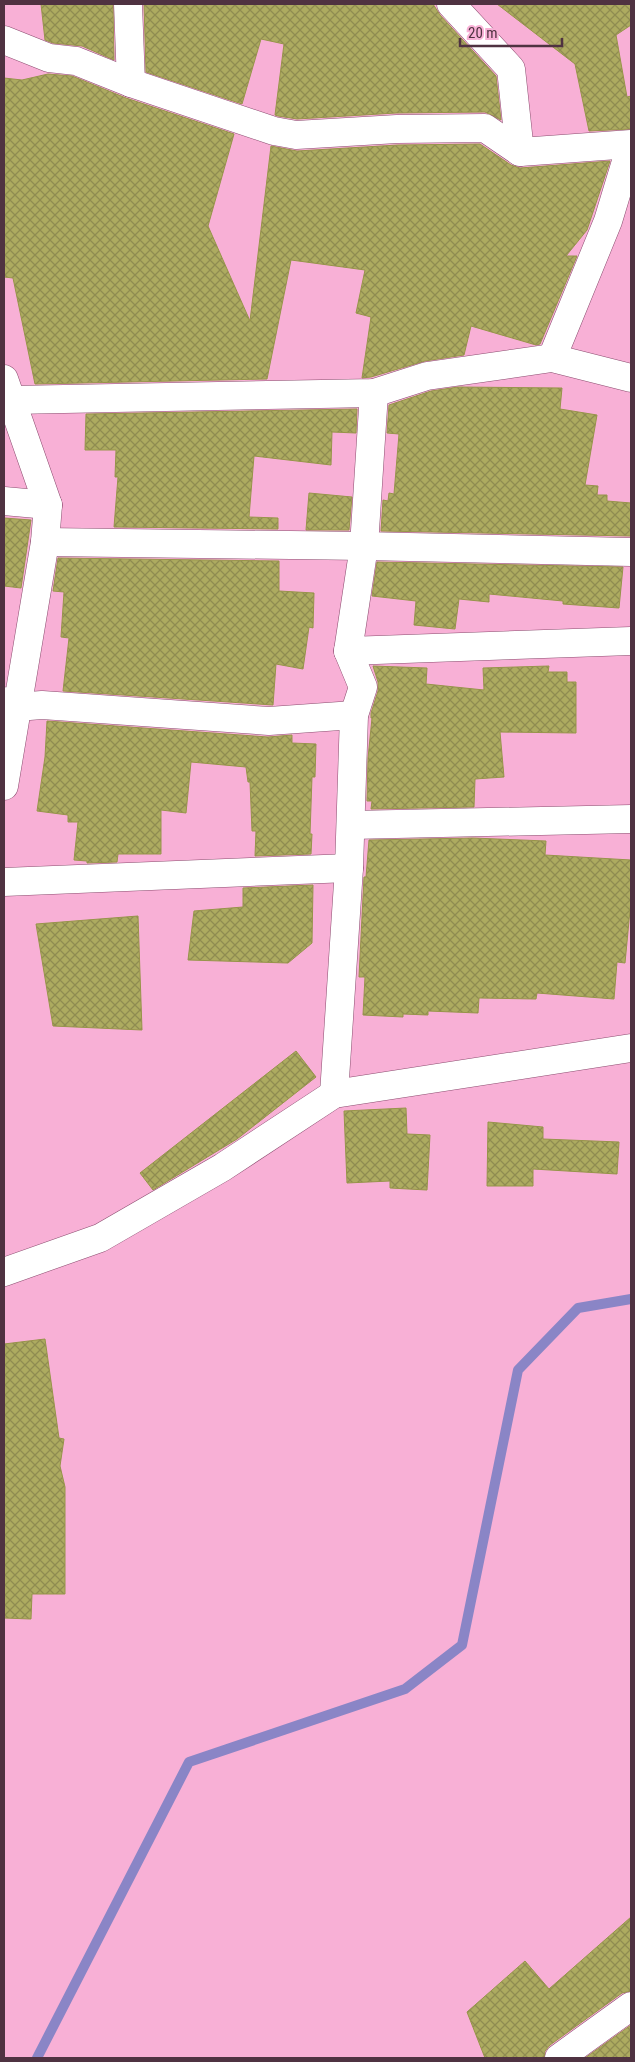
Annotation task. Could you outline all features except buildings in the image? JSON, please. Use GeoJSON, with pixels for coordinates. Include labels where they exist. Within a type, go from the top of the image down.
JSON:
{"type":"FeatureCollection","features":[{"type":"Feature","properties":{"kind":"street"},"geometry":{"type":"LineString","coordinates":[[128,4],[131,83]]}},
{"type":"Feature","properties":{"kind":"street"},"geometry":{"type":"LineString","coordinates":[[451,4],[511,70],[520,152]]}},
{"type":"Feature","properties":{"kind":"street"},"geometry":{"type":"LineString","coordinates":[[4,40],[49,58],[76,61],[131,83],[274,132],[296,135],[397,129],[485,128],[520,152],[631,144],[608,221],[552,358]]}},
{"type":"Feature","properties":{"kind":"street"},"geometry":{"type":"LineString","coordinates":[[4,786],[10,704],[45,542],[48,505],[8,390],[374,393],[427,376],[552,358],[631,378]]}},
{"type":"Feature","properties":{"kind":"street"},"geometry":{"type":"LineString","coordinates":[[334,1094],[349,868],[354,715],[363,687],[348,652],[364,546],[374,393]]}},
{"type":"Feature","properties":{"kind":"street"},"geometry":{"type":"LineString","coordinates":[[4,501],[48,505]]}},
{"type":"Feature","properties":{"kind":"street"},"geometry":{"type":"LineString","coordinates":[[45,542],[631,552]]}},
{"type":"Feature","properties":{"kind":"street"},"geometry":{"type":"LineString","coordinates":[[348,652],[631,641]]}},
{"type":"Feature","properties":{"kind":"street"},"geometry":{"type":"LineString","coordinates":[[10,704],[269,722],[354,715]]}},
{"type":"Feature","properties":{"kind":"street"},"geometry":{"type":"LineString","coordinates":[[351,825],[631,819]]}},
{"type":"Feature","properties":{"kind":"street"},"geometry":{"type":"LineString","coordinates":[[4,882],[349,868]]}},
{"type":"Feature","properties":{"kind":"street"},"geometry":{"type":"LineString","coordinates":[[4,1272],[100,1238],[222,1167],[334,1094],[631,1048]]}},
{"type":"Feature","properties":{"kind":"street"},"geometry":{"type":"LineString","coordinates":[[558,2058],[631,2006]]}},
{"type":"Feature","properties":{"kind":"waterway"},"geometry":{"type":"LineString","coordinates":[[37,2058],[189,1762],[405,1689],[462,1645],[518,1370],[578,1308],[631,1299]]}}]}
